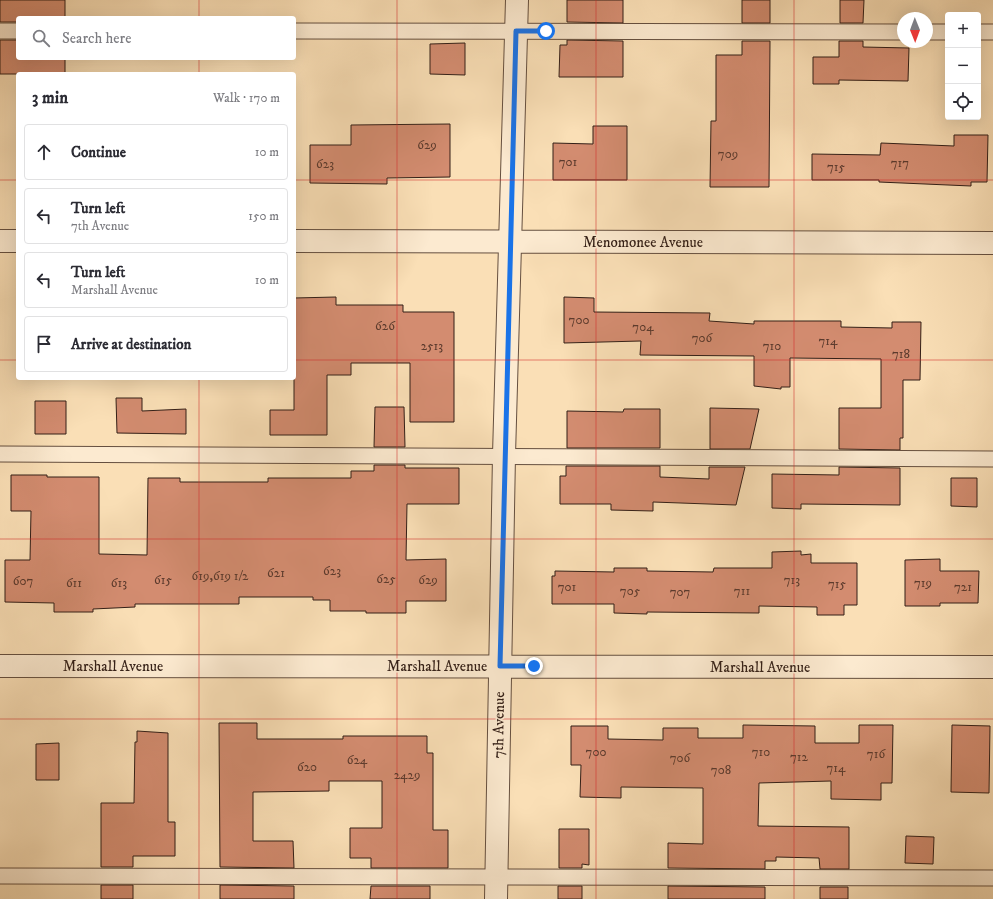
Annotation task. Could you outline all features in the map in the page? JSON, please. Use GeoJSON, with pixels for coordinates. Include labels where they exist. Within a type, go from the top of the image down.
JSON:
{"type":"FeatureCollection","features":[{"type":"Feature","properties":{"kind":"street","name":"7th Avenue"},"geometry":{"type":"LineString","coordinates":[[496,889],[504,455],[517,0]]}},
{"type":"Feature","properties":{"kind":"street"},"geometry":{"type":"LineString","coordinates":[[0,241],[16,241]]}},
{"type":"Feature","properties":{"kind":"street","name":"Menomonee Avenue"},"geometry":{"type":"LineString","coordinates":[[296,241],[993,243]]}},
{"type":"Feature","properties":{"kind":"street","name":"Marshall Avenue"},"geometry":{"type":"LineString","coordinates":[[0,666],[993,668]]}},
{"type":"Feature","properties":{"kind":"lane"},"geometry":{"type":"LineString","coordinates":[[0,31],[16,31]]}},
{"type":"Feature","properties":{"kind":"lane"},"geometry":{"type":"LineString","coordinates":[[296,31],[897,32]]}},
{"type":"Feature","properties":{"kind":"lane"},"geometry":{"type":"LineString","coordinates":[[933,32],[945,32]]}},
{"type":"Feature","properties":{"kind":"lane"},"geometry":{"type":"LineString","coordinates":[[981,32],[993,32]]}},
{"type":"Feature","properties":{"kind":"lane"},"geometry":{"type":"LineString","coordinates":[[0,454],[504,455],[993,459]]}},
{"type":"Feature","properties":{"kind":"lane"},"geometry":{"type":"LineString","coordinates":[[0,876],[496,889],[993,878]]}},
{"type":"Feature","properties":{"kind":"building"},"geometry":{"type":"Polygon","coordinates":[[[0,0],[65,0],[65,16],[16,16],[16,22],[0,22],[0,0]]]}},
{"type":"Feature","properties":{"kind":"building"},"geometry":{"type":"Polygon","coordinates":[[[567,0],[623,0],[623,23],[567,22],[567,0]]]}},
{"type":"Feature","properties":{"kind":"building"},"geometry":{"type":"Polygon","coordinates":[[[742,0],[770,0],[770,23],[742,23],[742,0]]]}},
{"type":"Feature","properties":{"kind":"building"},"geometry":{"type":"Polygon","coordinates":[[[840,0],[864,0],[863,23],[840,23],[840,0]]]}},
{"type":"Feature","properties":{"kind":"building"},"geometry":{"type":"Polygon","coordinates":[[[0,40],[16,40],[16,60],[65,60],[65,72],[16,72],[16,74],[0,74],[0,40]]]}},
{"type":"Feature","properties":{"kind":"building"},"geometry":{"type":"Polygon","coordinates":[[[567,40],[623,41],[623,77],[559,77],[560,45],[567,45],[567,40]]]}},
{"type":"Feature","properties":{"kind":"building"},"geometry":{"type":"Polygon","coordinates":[[[742,41],[770,41],[769,187],[710,187],[711,121],[716,121],[716,55],[742,55],[742,41]]]}},
{"type":"Feature","properties":{"kind":"building"},"geometry":{"type":"Polygon","coordinates":[[[839,41],[863,41],[863,47],[909,48],[908,81],[839,80],[839,84],[813,84],[813,57],[839,57],[839,41]]]}},
{"type":"Feature","properties":{"kind":"building"},"geometry":{"type":"Polygon","coordinates":[[[465,43],[465,75],[430,74],[430,44],[465,43]]]}},
{"type":"Feature","properties":{"kind":"building"},"geometry":{"type":"Polygon","coordinates":[[[450,124],[450,177],[387,178],[387,184],[310,183],[310,145],[351,145],[351,125],[450,124]]]}},
{"type":"Feature","properties":{"kind":"building"},"geometry":{"type":"Polygon","coordinates":[[[593,126],[627,126],[627,180],[553,180],[553,143],[593,144],[593,126]]]}},
{"type":"Feature","properties":{"kind":"building"},"geometry":{"type":"Polygon","coordinates":[[[954,135],[988,135],[987,182],[971,182],[971,186],[879,182],[879,180],[812,180],[812,154],[880,155],[881,143],[954,146],[954,135]]]}},
{"type":"Feature","properties":{"kind":"building"},"geometry":{"type":"Polygon","coordinates":[[[336,297],[336,305],[403,305],[403,312],[454,312],[454,422],[410,422],[410,363],[351,363],[351,375],[327,375],[327,435],[270,435],[270,410],[294,410],[294,380],[296,380],[296,298],[336,297]]]}},
{"type":"Feature","properties":{"kind":"building"},"geometry":{"type":"Polygon","coordinates":[[[564,297],[594,298],[594,312],[710,313],[709,321],[754,324],[754,321],[841,321],[841,327],[892,328],[892,322],[921,322],[920,380],[903,380],[903,438],[900,438],[900,450],[839,449],[839,408],[881,408],[881,359],[790,358],[790,387],[781,387],[781,389],[754,386],[754,356],[640,355],[641,341],[564,343],[564,297]]]}},
{"type":"Feature","properties":{"kind":"building"},"geometry":{"type":"Polygon","coordinates":[[[116,398],[142,398],[142,411],[186,409],[186,434],[117,433],[116,398]]]}},
{"type":"Feature","properties":{"kind":"building"},"geometry":{"type":"Polygon","coordinates":[[[35,401],[66,401],[66,434],[35,434],[35,401]]]}},
{"type":"Feature","properties":{"kind":"building"},"geometry":{"type":"Polygon","coordinates":[[[375,407],[404,407],[405,447],[374,447],[375,407]]]}},
{"type":"Feature","properties":{"kind":"building"},"geometry":{"type":"Polygon","coordinates":[[[710,408],[759,409],[750,449],[710,449],[710,408]]]}},
{"type":"Feature","properties":{"kind":"building"},"geometry":{"type":"Polygon","coordinates":[[[624,409],[660,409],[660,448],[567,448],[567,411],[623,412],[624,409]]]}},
{"type":"Feature","properties":{"kind":"building"},"geometry":{"type":"Polygon","coordinates":[[[374,465],[405,465],[405,468],[459,468],[459,504],[407,504],[406,560],[446,559],[446,601],[406,601],[406,613],[330,611],[330,600],[313,600],[313,597],[239,597],[239,604],[135,604],[135,607],[93,609],[93,612],[54,612],[54,603],[5,602],[5,560],[30,560],[31,511],[11,511],[11,475],[99,477],[99,554],[147,555],[148,478],[180,478],[180,482],[268,482],[268,478],[351,478],[351,471],[374,471],[374,465]]]}},
{"type":"Feature","properties":{"kind":"building"},"geometry":{"type":"Polygon","coordinates":[[[566,466],[660,466],[660,477],[709,479],[709,467],[745,467],[736,505],[653,502],[653,511],[611,510],[611,504],[560,504],[560,476],[566,476],[566,466]]]}},
{"type":"Feature","properties":{"kind":"building"},"geometry":{"type":"Polygon","coordinates":[[[839,467],[900,468],[900,505],[801,504],[801,509],[772,508],[772,474],[839,475],[839,467]]]}},
{"type":"Feature","properties":{"kind":"building"},"geometry":{"type":"Polygon","coordinates":[[[951,478],[977,478],[977,507],[951,506],[951,478]]]}},
{"type":"Feature","properties":{"kind":"building"},"geometry":{"type":"Polygon","coordinates":[[[801,551],[801,555],[811,554],[811,563],[857,563],[857,605],[844,605],[844,615],[817,615],[817,607],[759,606],[759,613],[647,612],[647,614],[614,613],[614,604],[552,604],[552,576],[555,576],[555,571],[614,572],[614,568],[647,568],[647,571],[713,572],[714,568],[772,568],[772,552],[801,551]]]}},
{"type":"Feature","properties":{"kind":"building"},"geometry":{"type":"Polygon","coordinates":[[[940,559],[940,571],[979,571],[978,603],[940,603],[940,606],[905,606],[905,560],[940,559]]]}},
{"type":"Feature","properties":{"kind":"building"},"geometry":{"type":"Polygon","coordinates":[[[219,723],[257,723],[257,739],[343,739],[343,736],[427,736],[427,753],[433,753],[433,830],[448,830],[448,868],[371,868],[371,858],[350,858],[350,828],[382,828],[382,781],[329,781],[329,791],[253,792],[253,841],[293,841],[294,868],[220,867],[219,723]]]}},
{"type":"Feature","properties":{"kind":"building"},"geometry":{"type":"Polygon","coordinates":[[[743,725],[815,726],[815,743],[859,743],[859,725],[893,725],[892,783],[881,783],[881,800],[831,799],[831,781],[759,783],[758,826],[849,827],[849,869],[820,869],[819,858],[776,857],[776,861],[765,861],[765,869],[668,868],[668,843],[703,844],[703,788],[621,787],[621,798],[580,797],[581,765],[571,765],[571,726],[608,726],[608,739],[663,740],[663,728],[698,728],[698,738],[743,738],[743,725]]]}},
{"type":"Feature","properties":{"kind":"building"},"geometry":{"type":"Polygon","coordinates":[[[952,725],[990,726],[989,793],[951,792],[952,725]]]}},
{"type":"Feature","properties":{"kind":"building"},"geometry":{"type":"Polygon","coordinates":[[[137,731],[168,733],[168,822],[175,822],[175,856],[133,856],[133,867],[101,867],[101,803],[134,803],[135,742],[137,742],[137,731]]]}},
{"type":"Feature","properties":{"kind":"building"},"geometry":{"type":"Polygon","coordinates":[[[59,743],[59,780],[36,780],[36,744],[59,743]]]}},
{"type":"Feature","properties":{"kind":"building"},"geometry":{"type":"Polygon","coordinates":[[[559,829],[589,829],[589,865],[582,864],[582,868],[559,868],[559,829]]]}},
{"type":"Feature","properties":{"kind":"building"},"geometry":{"type":"Polygon","coordinates":[[[906,836],[934,837],[933,864],[905,863],[906,836]]]}},
{"type":"Feature","properties":{"kind":"building"},"geometry":{"type":"Polygon","coordinates":[[[101,885],[133,885],[133,899],[101,899],[101,885]]]}},
{"type":"Feature","properties":{"kind":"building"},"geometry":{"type":"Polygon","coordinates":[[[220,885],[294,886],[294,899],[220,899],[220,885]]]}},
{"type":"Feature","properties":{"kind":"building"},"geometry":{"type":"Polygon","coordinates":[[[371,886],[430,886],[430,899],[370,899],[371,886]]]}},
{"type":"Feature","properties":{"kind":"building"},"geometry":{"type":"Polygon","coordinates":[[[558,886],[582,886],[582,899],[558,899],[558,886]]]}},
{"type":"Feature","properties":{"kind":"building"},"geometry":{"type":"Polygon","coordinates":[[[668,886],[765,887],[765,899],[668,899],[668,886]]]}},
{"type":"Feature","properties":{"kind":"building"},"geometry":{"type":"Polygon","coordinates":[[[820,887],[848,887],[848,899],[820,899],[820,887]]]}},
{"type":"Feature","properties":{"kind":"route"},"geometry":{"type":"LineString","coordinates":[[534,666],[500,666],[504,455],[516,31],[546,31]]}}]}
